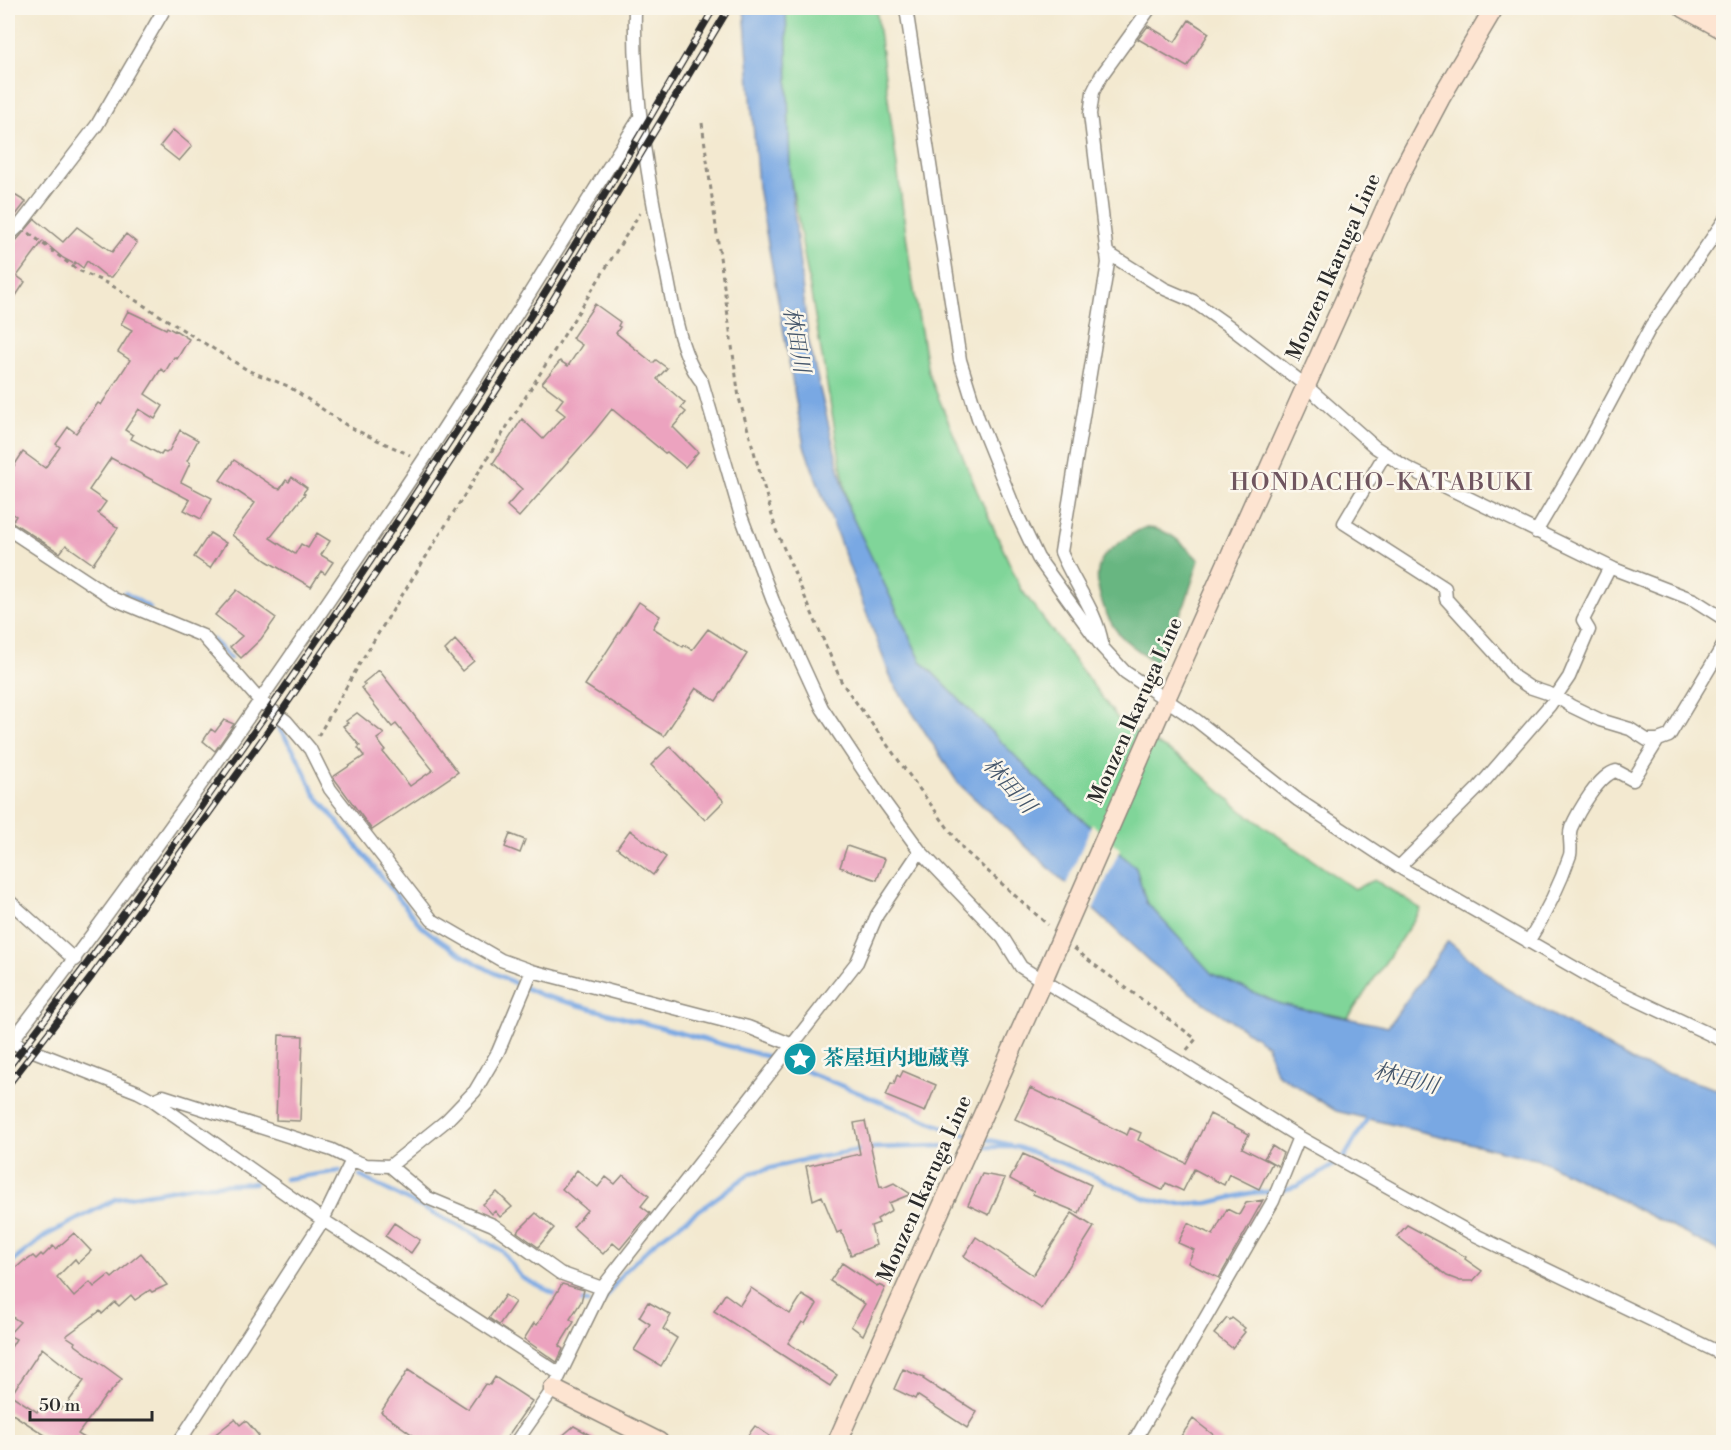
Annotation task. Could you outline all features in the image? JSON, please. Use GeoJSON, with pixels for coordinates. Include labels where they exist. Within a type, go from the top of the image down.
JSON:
{"type":"FeatureCollection","features":[{"type":"Feature","properties":{"kind":"main road","name":"Monzen Ikaruga Line"},"geometry":{"type":"LineString","coordinates":[[837,1443],[1402,171],[1440,99],[1494,8]]}},
{"type":"Feature","properties":{"kind":"main road"},"geometry":{"type":"LineString","coordinates":[[1684,8],[1724,30]]}},
{"type":"Feature","properties":{"kind":"main road"},"geometry":{"type":"LineString","coordinates":[[557,1382],[659,1443]]}},
{"type":"Feature","properties":{"kind":"street"},"geometry":{"type":"LineString","coordinates":[[8,236],[20,225],[98,125],[165,8]]}},
{"type":"Feature","properties":{"kind":"street"},"geometry":{"type":"LineString","coordinates":[[635,8],[634,51],[639,119],[651,197],[675,316],[692,371],[702,382],[741,516],[773,601],[822,708],[920,851],[1004,938],[1021,967],[1044,976],[1299,1137],[1470,1232],[1724,1355]]}},
{"type":"Feature","properties":{"kind":"street"},"geometry":{"type":"LineString","coordinates":[[906,8],[960,360],[978,418],[1038,558],[1102,647],[1125,672],[1163,705],[1196,720],[1298,800],[1399,867],[1603,984],[1724,1041]]}},
{"type":"Feature","properties":{"kind":"street"},"geometry":{"type":"LineString","coordinates":[[1102,647],[1099,626],[1061,552],[1108,263],[1090,114],[1093,92],[1101,75],[1149,8]]}},
{"type":"Feature","properties":{"kind":"street"},"geometry":{"type":"LineString","coordinates":[[557,1382],[153,1100],[138,1092],[8,1043],[75,960],[260,701],[422,461],[639,119]]}},
{"type":"Feature","properties":{"kind":"street"},"geometry":{"type":"LineString","coordinates":[[1536,532],[1585,449],[1651,326],[1724,221]]}},
{"type":"Feature","properties":{"kind":"street"},"geometry":{"type":"LineString","coordinates":[[1106,252],[1166,289],[1193,302],[1305,385],[1375,447],[1407,468],[1610,567],[1694,600],[1724,619]]}},
{"type":"Feature","properties":{"kind":"street"},"geometry":{"type":"LineString","coordinates":[[1385,454],[1344,523],[1444,588],[1446,599],[1514,677],[1529,687],[1556,696],[1599,720],[1630,729],[1647,740],[1658,740],[1669,736],[1724,644]]}},
{"type":"Feature","properties":{"kind":"street"},"geometry":{"type":"LineString","coordinates":[[8,529],[114,598],[203,636],[260,701],[286,721],[310,749],[330,789],[432,920],[501,960],[532,971],[748,1027],[793,1045]]}},
{"type":"Feature","properties":{"kind":"street"},"geometry":{"type":"LineString","coordinates":[[1399,867],[1479,788],[1556,696],[1569,677],[1589,630],[1583,620],[1610,567]]}},
{"type":"Feature","properties":{"kind":"street"},"geometry":{"type":"LineString","coordinates":[[1528,942],[1543,918],[1571,852],[1570,829],[1593,791],[1608,773],[1616,771],[1633,780],[1658,740]]}},
{"type":"Feature","properties":{"kind":"street"},"geometry":{"type":"LineString","coordinates":[[534,1443],[519,1439],[557,1382],[602,1288],[857,962],[878,915],[920,851]]}},
{"type":"Feature","properties":{"kind":"street"},"geometry":{"type":"LineString","coordinates":[[8,900],[75,960]]}},
{"type":"Feature","properties":{"kind":"street"},"geometry":{"type":"LineString","coordinates":[[390,1166],[447,1120],[475,1091],[498,1052],[532,971]]}},
{"type":"Feature","properties":{"kind":"street"},"geometry":{"type":"LineString","coordinates":[[153,1100],[163,1096],[332,1150],[352,1160],[390,1166],[428,1198],[493,1225],[560,1273],[602,1288]]}},
{"type":"Feature","properties":{"kind":"street"},"geometry":{"type":"LineString","coordinates":[[1134,1443],[1273,1201],[1299,1137]]}},
{"type":"Feature","properties":{"kind":"street"},"geometry":{"type":"LineString","coordinates":[[179,1443],[323,1220],[352,1160]]}},
{"type":"Feature","properties":{"kind":"path"},"geometry":{"type":"LineString","coordinates":[[702,123],[739,398],[776,530],[843,683],[964,850],[1049,926]]}},
{"type":"Feature","properties":{"kind":"path"},"geometry":{"type":"LineString","coordinates":[[310,749],[363,658],[651,197]]}},
{"type":"Feature","properties":{"kind":"path"},"geometry":{"type":"LineString","coordinates":[[20,225],[76,269],[111,285],[249,371],[288,386],[349,427],[422,461]]}},
{"type":"Feature","properties":{"kind":"path"},"geometry":{"type":"LineString","coordinates":[[1066,941],[1092,963],[1196,1039],[1177,1061]]}},
{"type":"Feature","properties":{"kind":"green space"},"geometry":{"type":"Polygon","coordinates":[[[786,8],[876,8],[912,279],[928,372],[977,491],[1021,589],[1121,723],[1189,763],[1242,811],[1354,889],[1375,880],[1421,909],[1348,1018],[1280,1004],[1212,974],[1146,902],[1136,868],[1039,780],[921,661],[849,510],[790,174],[786,8]]]}},
{"type":"Feature","properties":{"kind":"green space"},"geometry":{"type":"Polygon","coordinates":[[[1144,528],[1153,528],[1168,533],[1199,560],[1185,604],[1155,663],[1127,642],[1114,627],[1101,599],[1098,579],[1098,569],[1108,552],[1144,528]]]}},
{"type":"Feature","properties":{"kind":"water","name":"林田川"},"geometry":{"type":"Polygon","coordinates":[[[744,8],[786,8],[790,174],[808,339],[849,510],[921,661],[1039,780],[1136,868],[1146,902],[1212,974],[1280,1004],[1388,1027],[1448,941],[1505,988],[1638,1064],[1723,1091],[1723,1253],[1543,1161],[1336,1111],[1276,1073],[1267,1045],[1197,998],[1150,962],[958,783],[892,681],[804,446],[758,187],[744,8]]]}},
{"type":"Feature","properties":{"kind":"pier"},"geometry":{"type":"Polygon","coordinates":[[[1092,824],[1120,849],[1092,912],[1065,887],[1092,824]]]}},
{"type":"Feature","properties":{"kind":"building"},"geometry":{"type":"Polygon","coordinates":[[[1189,20],[1209,33],[1187,67],[1138,39],[1148,26],[1175,42],[1189,20]]]}},
{"type":"Feature","properties":{"kind":"building"},"geometry":{"type":"Polygon","coordinates":[[[173,130],[192,146],[179,161],[160,146],[173,130]]]}},
{"type":"Feature","properties":{"kind":"building"},"geometry":{"type":"Polygon","coordinates":[[[8,191],[26,202],[8,225],[8,191]]]}},
{"type":"Feature","properties":{"kind":"building"},"geometry":{"type":"Polygon","coordinates":[[[35,219],[63,242],[77,227],[112,252],[126,234],[137,243],[112,277],[107,277],[87,261],[83,268],[63,258],[43,241],[17,276],[25,282],[8,308],[8,250],[35,219]]]}},
{"type":"Feature","properties":{"kind":"building"},"geometry":{"type":"Polygon","coordinates":[[[595,304],[620,322],[616,333],[653,363],[656,360],[667,368],[657,379],[685,403],[681,408],[686,412],[673,427],[698,452],[685,467],[612,409],[519,517],[507,506],[522,489],[493,463],[522,419],[543,439],[565,415],[556,408],[563,399],[542,383],[560,361],[568,366],[582,345],[572,338],[595,304]]]}},
{"type":"Feature","properties":{"kind":"building"},"geometry":{"type":"Polygon","coordinates":[[[128,311],[166,329],[167,327],[175,330],[189,339],[177,359],[174,357],[165,372],[161,369],[145,394],[163,406],[155,419],[139,409],[125,430],[133,435],[131,439],[161,455],[169,451],[180,430],[198,440],[187,461],[190,463],[181,482],[212,498],[201,519],[184,510],[190,500],[111,458],[89,490],[106,502],[98,513],[118,528],[93,564],[66,545],[60,553],[12,522],[16,516],[8,511],[8,475],[23,452],[45,468],[60,447],[56,444],[68,427],[76,433],[98,403],[101,405],[130,360],[118,352],[132,330],[121,324],[128,311]]]}},
{"type":"Feature","properties":{"kind":"building"},"geometry":{"type":"Polygon","coordinates":[[[234,460],[276,488],[280,489],[286,480],[289,482],[292,477],[307,488],[303,493],[305,494],[270,538],[295,554],[301,544],[308,548],[317,533],[330,541],[321,555],[333,562],[325,574],[321,571],[311,587],[267,561],[232,535],[255,503],[220,480],[234,460]]]}},
{"type":"Feature","properties":{"kind":"building"},"geometry":{"type":"Polygon","coordinates":[[[210,533],[226,543],[210,568],[194,557],[210,533]]]}},
{"type":"Feature","properties":{"kind":"building"},"geometry":{"type":"Polygon","coordinates":[[[237,590],[276,618],[261,639],[241,658],[230,647],[242,636],[215,615],[237,590]]]}},
{"type":"Feature","properties":{"kind":"building"},"geometry":{"type":"Polygon","coordinates":[[[639,602],[660,616],[653,628],[683,647],[684,645],[692,650],[708,629],[747,654],[716,701],[696,688],[664,736],[585,685],[639,602]]]}},
{"type":"Feature","properties":{"kind":"building"},"geometry":{"type":"Polygon","coordinates":[[[455,640],[474,661],[462,671],[445,650],[455,640]]]}},
{"type":"Feature","properties":{"kind":"building"},"geometry":{"type":"Polygon","coordinates":[[[379,670],[458,772],[372,830],[333,777],[364,756],[358,748],[360,746],[343,726],[348,723],[346,721],[357,713],[384,734],[377,739],[385,750],[383,752],[410,786],[433,770],[396,724],[392,727],[361,688],[365,685],[363,683],[379,670]]]}},
{"type":"Feature","properties":{"kind":"building"},"geometry":{"type":"Polygon","coordinates":[[[224,720],[234,724],[215,751],[203,741],[211,729],[215,732],[224,720]]]}},
{"type":"Feature","properties":{"kind":"building"},"geometry":{"type":"Polygon","coordinates":[[[670,746],[724,801],[705,820],[651,765],[670,746]]]}},
{"type":"Feature","properties":{"kind":"building"},"geometry":{"type":"Polygon","coordinates":[[[630,830],[666,857],[653,875],[617,848],[630,830]]]}},
{"type":"Feature","properties":{"kind":"building"},"geometry":{"type":"Polygon","coordinates":[[[510,834],[525,840],[520,853],[505,847],[510,834]]]}},
{"type":"Feature","properties":{"kind":"building"},"geometry":{"type":"Polygon","coordinates":[[[847,846],[885,859],[877,880],[840,867],[847,846]]]}},
{"type":"Feature","properties":{"kind":"building"},"geometry":{"type":"Polygon","coordinates":[[[279,1035],[303,1036],[300,1121],[276,1120],[279,1035]]]}},
{"type":"Feature","properties":{"kind":"building"},"geometry":{"type":"Polygon","coordinates":[[[903,1071],[936,1085],[925,1112],[886,1096],[891,1083],[894,1084],[897,1075],[900,1077],[903,1071]]]}},
{"type":"Feature","properties":{"kind":"building"},"geometry":{"type":"Polygon","coordinates":[[[1030,1088],[1127,1135],[1130,1128],[1141,1133],[1138,1140],[1186,1163],[1210,1114],[1249,1134],[1242,1148],[1272,1163],[1259,1189],[1229,1174],[1224,1185],[1194,1169],[1183,1191],[1166,1183],[1162,1190],[1015,1119],[1030,1088]]]}},
{"type":"Feature","properties":{"kind":"building"},"geometry":{"type":"Polygon","coordinates":[[[865,1121],[880,1187],[894,1183],[911,1194],[889,1203],[892,1210],[877,1219],[879,1223],[871,1226],[876,1245],[851,1255],[841,1231],[837,1233],[822,1196],[813,1200],[806,1166],[860,1154],[854,1123],[865,1121]]]}},
{"type":"Feature","properties":{"kind":"building"},"geometry":{"type":"Polygon","coordinates":[[[1272,1146],[1283,1153],[1278,1166],[1264,1158],[1272,1146]]]}},
{"type":"Feature","properties":{"kind":"building"},"geometry":{"type":"Polygon","coordinates":[[[1023,1154],[1091,1185],[1079,1213],[1033,1194],[1034,1192],[1010,1179],[1023,1154]]]}},
{"type":"Feature","properties":{"kind":"building"},"geometry":{"type":"Polygon","coordinates":[[[577,1170],[598,1187],[606,1177],[615,1184],[623,1175],[649,1196],[641,1206],[650,1213],[620,1249],[613,1243],[603,1254],[573,1227],[587,1210],[562,1189],[577,1170]]]}},
{"type":"Feature","properties":{"kind":"building"},"geometry":{"type":"Polygon","coordinates":[[[982,1174],[1005,1178],[989,1215],[968,1205],[982,1174]]]}},
{"type":"Feature","properties":{"kind":"building"},"geometry":{"type":"Polygon","coordinates":[[[497,1192],[512,1207],[500,1217],[495,1211],[492,1214],[483,1204],[497,1192]]]}},
{"type":"Feature","properties":{"kind":"building"},"geometry":{"type":"Polygon","coordinates":[[[1263,1200],[1219,1278],[1188,1263],[1194,1250],[1178,1243],[1188,1223],[1213,1235],[1227,1209],[1239,1215],[1246,1203],[1263,1200]]]}},
{"type":"Feature","properties":{"kind":"building"},"geometry":{"type":"Polygon","coordinates":[[[536,1213],[554,1228],[538,1247],[517,1232],[536,1213]]]}},
{"type":"Feature","properties":{"kind":"building"},"geometry":{"type":"Polygon","coordinates":[[[1072,1213],[1094,1227],[1042,1309],[964,1256],[976,1237],[1033,1275],[1072,1213]]]}},
{"type":"Feature","properties":{"kind":"building"},"geometry":{"type":"Polygon","coordinates":[[[394,1223],[420,1240],[411,1253],[385,1236],[394,1223]]]}},
{"type":"Feature","properties":{"kind":"building"},"geometry":{"type":"Polygon","coordinates":[[[1407,1225],[1466,1257],[1465,1259],[1482,1271],[1473,1281],[1460,1281],[1447,1276],[1397,1236],[1407,1225]]]}},
{"type":"Feature","properties":{"kind":"building"},"geometry":{"type":"Polygon","coordinates":[[[74,1233],[91,1251],[78,1263],[75,1259],[57,1277],[74,1297],[90,1282],[94,1287],[109,1275],[112,1278],[141,1253],[167,1285],[152,1292],[150,1290],[135,1300],[131,1295],[119,1306],[115,1302],[102,1314],[100,1311],[66,1336],[122,1379],[107,1394],[78,1434],[93,1443],[57,1443],[8,1411],[8,1352],[16,1339],[8,1335],[20,1322],[8,1314],[8,1275],[25,1260],[33,1256],[36,1259],[41,1254],[43,1256],[53,1246],[56,1249],[74,1233]],[[42,1348],[11,1395],[37,1412],[46,1400],[61,1409],[84,1381],[42,1348]]]}},
{"type":"Feature","properties":{"kind":"building"},"geometry":{"type":"Polygon","coordinates":[[[842,1263],[877,1286],[885,1288],[863,1335],[851,1326],[865,1304],[830,1281],[842,1263]]]}},
{"type":"Feature","properties":{"kind":"building"},"geometry":{"type":"Polygon","coordinates":[[[562,1284],[584,1290],[581,1302],[570,1319],[574,1322],[559,1346],[563,1349],[557,1362],[524,1339],[534,1323],[537,1325],[562,1284]]]}},
{"type":"Feature","properties":{"kind":"building"},"geometry":{"type":"Polygon","coordinates":[[[751,1288],[790,1314],[802,1295],[817,1304],[805,1324],[802,1322],[788,1343],[837,1375],[830,1386],[714,1311],[725,1294],[740,1305],[751,1288]]]}},
{"type":"Feature","properties":{"kind":"building"},"geometry":{"type":"Polygon","coordinates":[[[505,1295],[515,1302],[499,1325],[489,1318],[505,1295]]]}},
{"type":"Feature","properties":{"kind":"building"},"geometry":{"type":"Polygon","coordinates":[[[648,1302],[671,1315],[663,1329],[677,1338],[661,1366],[634,1350],[650,1324],[639,1317],[648,1302]]]}},
{"type":"Feature","properties":{"kind":"building"},"geometry":{"type":"Polygon","coordinates":[[[1227,1318],[1230,1320],[1232,1318],[1245,1328],[1243,1330],[1245,1332],[1232,1348],[1214,1334],[1227,1318]]]}},
{"type":"Feature","properties":{"kind":"building"},"geometry":{"type":"Polygon","coordinates":[[[903,1369],[924,1378],[977,1412],[967,1428],[917,1395],[915,1399],[894,1389],[903,1369]]]}},
{"type":"Feature","properties":{"kind":"building"},"geometry":{"type":"Polygon","coordinates":[[[408,1370],[468,1409],[485,1384],[490,1385],[495,1377],[532,1401],[503,1443],[424,1443],[381,1412],[408,1370]]]}},
{"type":"Feature","properties":{"kind":"building"},"geometry":{"type":"Polygon","coordinates":[[[235,1419],[240,1425],[245,1421],[248,1423],[259,1436],[250,1443],[204,1443],[235,1419]]]}},
{"type":"Feature","properties":{"kind":"building"},"geometry":{"type":"Polygon","coordinates":[[[1193,1419],[1224,1443],[1176,1443],[1193,1419]]]}},
{"type":"Feature","properties":{"kind":"building"},"geometry":{"type":"Polygon","coordinates":[[[574,1426],[583,1431],[603,1443],[554,1443],[574,1426]]]}},
{"type":"Feature","properties":{"kind":"building"},"geometry":{"type":"Polygon","coordinates":[[[755,1426],[780,1443],[742,1443],[755,1426]]]}},
{"type":"Feature","properties":{"kind":"waterway"},"geometry":{"type":"LineString","coordinates":[[125,593],[150,608]]}},
{"type":"Feature","properties":{"kind":"waterway"},"geometry":{"type":"LineString","coordinates":[[213,640],[230,658]]}},
{"type":"Feature","properties":{"kind":"waterway"},"geometry":{"type":"LineString","coordinates":[[269,713],[296,754],[315,794],[421,926],[463,955],[541,995],[776,1059],[955,1132],[969,1135]]}},
{"type":"Feature","properties":{"kind":"waterway"},"geometry":{"type":"LineString","coordinates":[[980,1147],[1018,1147],[1085,1172],[1144,1198],[1173,1204],[1209,1203],[1250,1193],[1280,1191],[1297,1186],[1319,1174],[1344,1158],[1370,1114]]}},
{"type":"Feature","properties":{"kind":"waterway"},"geometry":{"type":"LineString","coordinates":[[977,1137],[1010,1145]]}},
{"type":"Feature","properties":{"kind":"waterway"},"geometry":{"type":"LineString","coordinates":[[602,1303],[623,1273],[655,1242],[751,1173],[803,1160],[871,1148],[942,1146]]}},
{"type":"Feature","properties":{"kind":"waterway"},"geometry":{"type":"LineString","coordinates":[[285,1179],[340,1171]]}},
{"type":"Feature","properties":{"kind":"waterway"},"geometry":{"type":"LineString","coordinates":[[360,1176],[476,1235],[502,1251],[521,1277],[559,1296]]}},
{"type":"Feature","properties":{"kind":"waterway"},"geometry":{"type":"LineString","coordinates":[[8,1265],[45,1236],[116,1199],[193,1186],[255,1183]]}},
{"type":"Feature","properties":{"kind":"waterway"},"geometry":{"type":"LineString","coordinates":[[576,1301],[588,1302]]}},
{"type":"Feature","properties":{"kind":"railway"},"geometry":{"type":"LineString","coordinates":[[8,1068],[203,803],[390,532],[563,264],[714,8]]}},
{"type":"Feature","properties":{"kind":"railway"},"geometry":{"type":"LineString","coordinates":[[8,1085],[92,976],[271,727],[411,522],[522,351],[729,8]]}},
{"type":"Feature","properties":{"kind":"place","name":"茶屋垣内地蔵尊"},"geometry":{"type":"Point","coordinates":[800,1059]}},
{"type":"Feature","properties":{"kind":"district","name":"HONDACHO-KATABUKI"},"geometry":{"type":"Point","coordinates":[1382,483]}}]}
